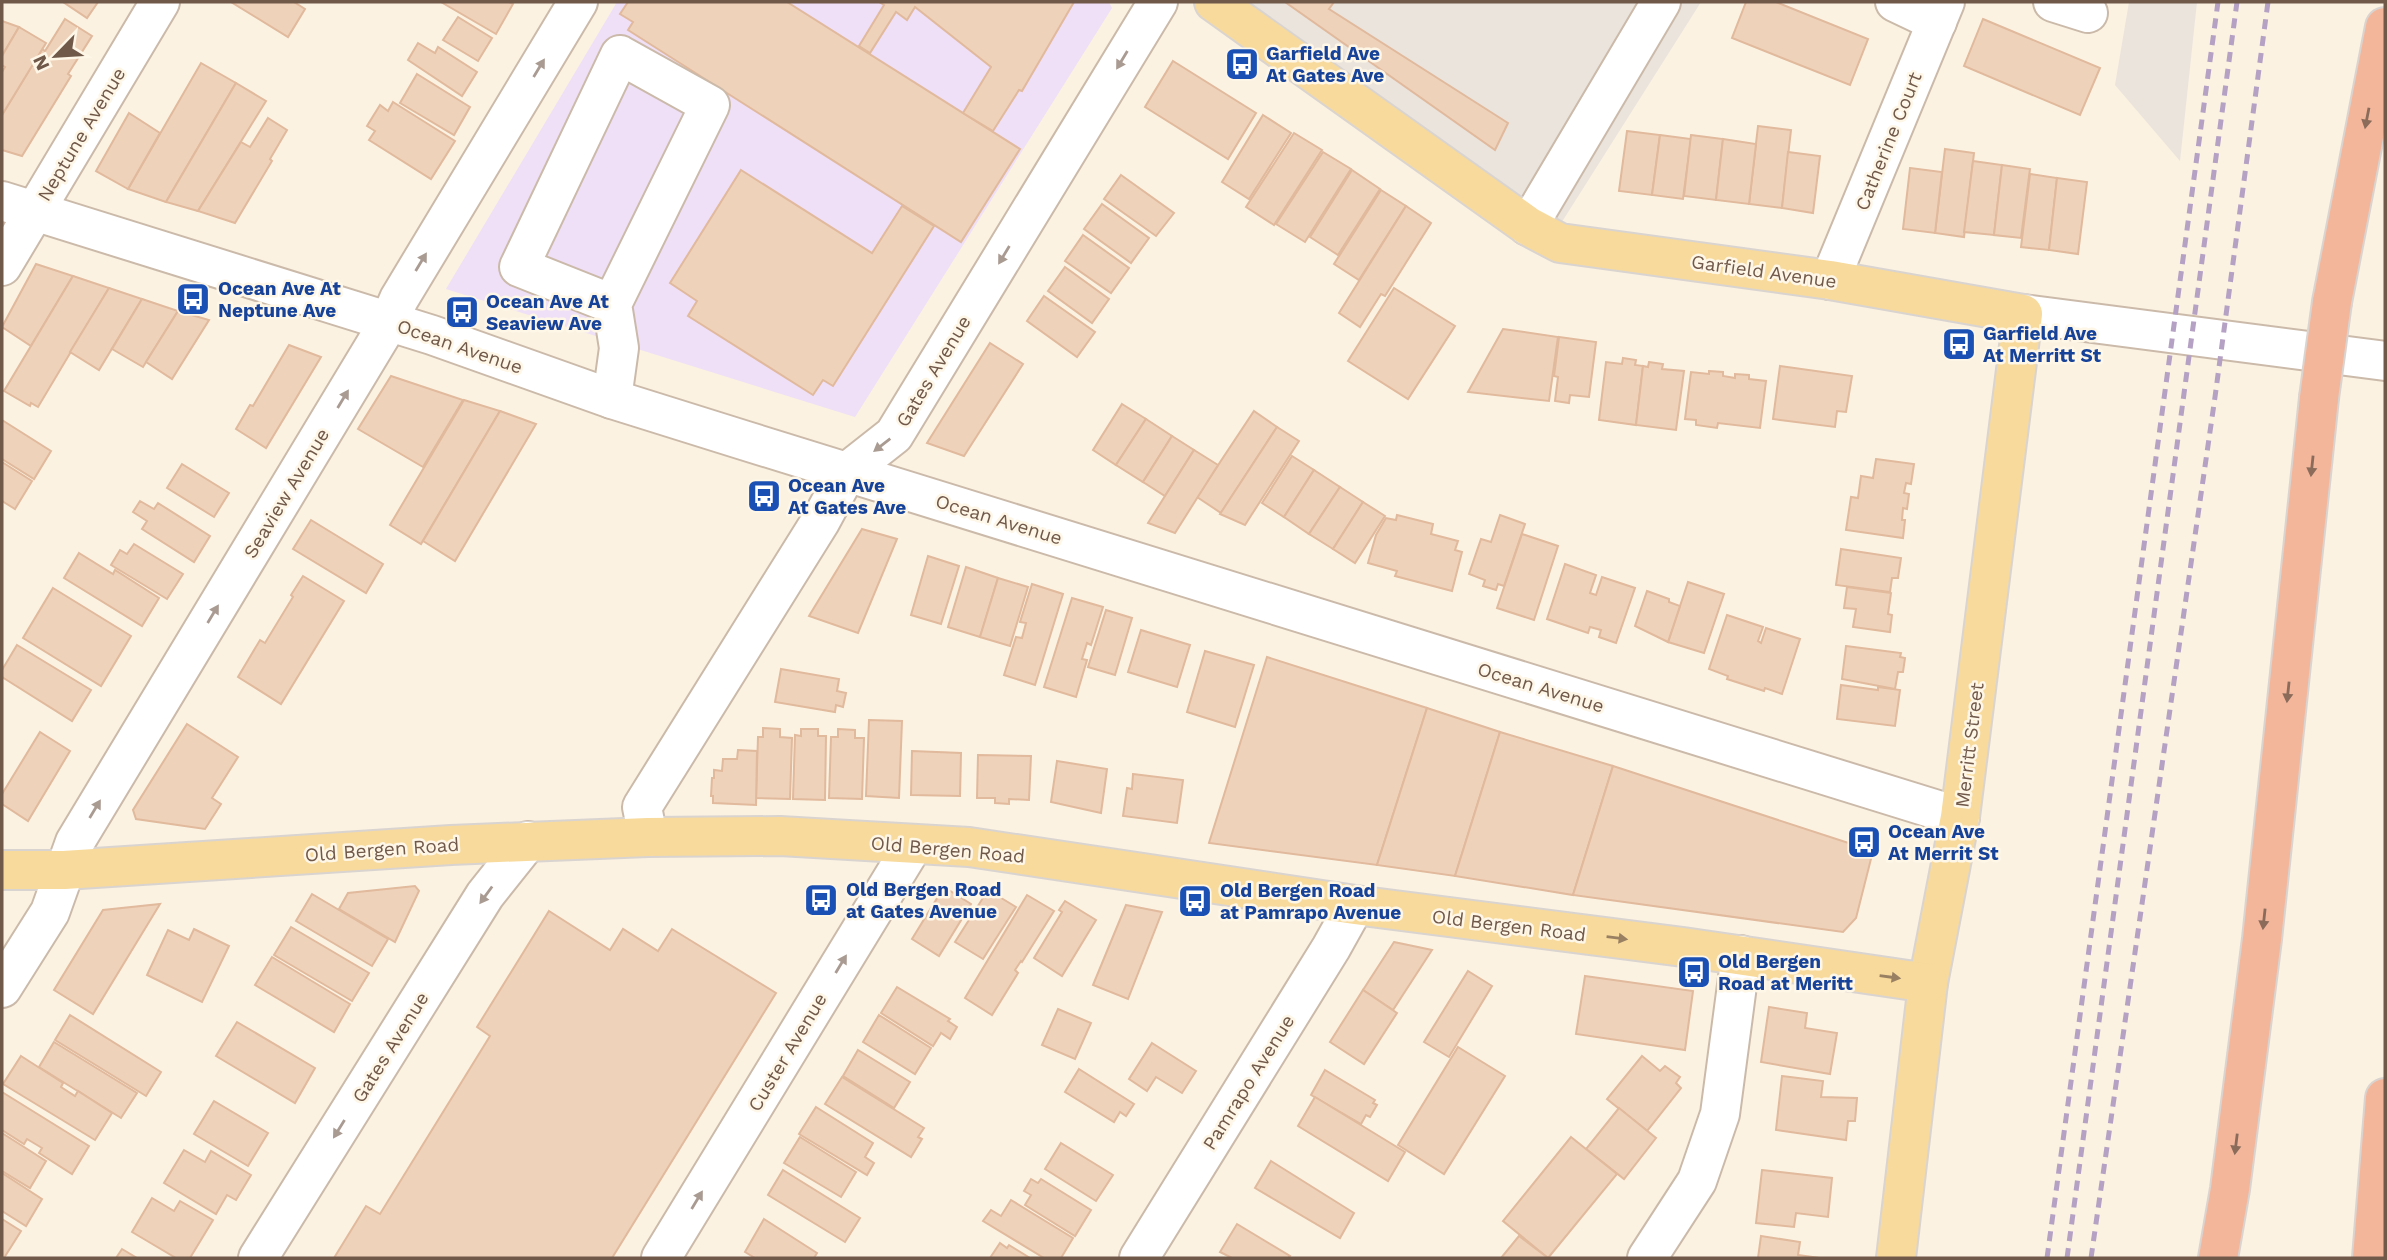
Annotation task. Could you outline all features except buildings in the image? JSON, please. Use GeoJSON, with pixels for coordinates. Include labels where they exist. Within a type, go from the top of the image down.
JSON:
{"type":"FeatureCollection","features":[{"type":"Feature","properties":{"kind":"highway"},"geometry":{"type":"LineString","coordinates":[[2218,1258],[2230,1189],[2262,939],[2319,398],[2332,302],[2385,27]]}},
{"type":"Feature","properties":{"kind":"highway"},"geometry":{"type":"LineString","coordinates":[[2372,1258],[2385,1098]]}},
{"type":"Feature","properties":{"kind":"main road","name":"Garfield Avenue"},"geometry":{"type":"LineString","coordinates":[[1214,2],[1528,226],[1560,243],[1830,280],[2023,314]]}},
{"type":"Feature","properties":{"kind":"main road","name":"Merritt Street"},"geometry":{"type":"LineString","coordinates":[[1896,1258],[1928,983],[1960,817],[2023,314]]}},
{"type":"Feature","properties":{"kind":"main road","name":"Old Bergen Road"},"geometry":{"type":"LineString","coordinates":[[2,870],[64,870],[528,841],[648,838],[780,836],[969,847],[1355,905],[1741,955],[1928,983]]}},
{"type":"Feature","properties":{"kind":"street","name":"Neptune Avenue"},"geometry":{"type":"LineString","coordinates":[[2,266],[18,206],[160,2]]}},
{"type":"Feature","properties":{"kind":"street","name":"Seaview Avenue"},"geometry":{"type":"LineString","coordinates":[[2,988],[50,912],[75,842],[389,322],[399,299],[578,2]]}},
{"type":"Feature","properties":{"kind":"street","name":"Gates Avenue"},"geometry":{"type":"LineString","coordinates":[[648,838],[642,807],[820,522],[847,472],[894,435],[1158,2]]}},
{"type":"Feature","properties":{"kind":"street"},"geometry":{"type":"LineString","coordinates":[[1528,226],[1661,2]]}},
{"type":"Feature","properties":{"kind":"street"},"geometry":{"type":"LineString","coordinates":[[1895,2],[1941,12]]}},
{"type":"Feature","properties":{"kind":"street","name":"Catherine Court"},"geometry":{"type":"LineString","coordinates":[[1830,280],[1941,12]]}},
{"type":"Feature","properties":{"kind":"street"},"geometry":{"type":"LineString","coordinates":[[612,304],[519,267],[620,55],[710,105],[612,304],[619,348],[612,399]]}},
{"type":"Feature","properties":{"kind":"street","name":"Ocean Avenue"},"geometry":{"type":"LineString","coordinates":[[18,206],[389,322],[612,399],[1960,817]]}},
{"type":"Feature","properties":{"kind":"street","name":"Garfield Avenue"},"geometry":{"type":"LineString","coordinates":[[2023,314],[2385,361]]}},
{"type":"Feature","properties":{"kind":"street","name":"Gates Avenue"},"geometry":{"type":"LineString","coordinates":[[258,1258],[485,895],[528,841]]}},
{"type":"Feature","properties":{"kind":"street","name":"Custer Avenue"},"geometry":{"type":"LineString","coordinates":[[661,1258],[913,845]]}},
{"type":"Feature","properties":{"kind":"street","name":"Pamrapo Avenue"},"geometry":{"type":"LineString","coordinates":[[1139,1258],[1355,905]]}},
{"type":"Feature","properties":{"kind":"street"},"geometry":{"type":"LineString","coordinates":[[1647,1258],[1697,1181],[1720,1114],[1741,955]]}},
{"type":"Feature","properties":{"kind":"shaded area"},"geometry":{"type":"Polygon","coordinates":[[[617,2],[1109,2],[1112,8],[855,417],[446,289],[617,2]]]}},
{"type":"Feature","properties":{"kind":"shaded area"},"geometry":{"type":"Polygon","coordinates":[[[1221,2],[1701,2],[1553,236],[1221,2]]]}},
{"type":"Feature","properties":{"kind":"shaded area"},"geometry":{"type":"Polygon","coordinates":[[[2129,2],[2197,2],[2180,161],[2115,85],[2129,2]]]}},
{"type":"Feature","properties":{"kind":"railway"},"geometry":{"type":"LineString","coordinates":[[2047,1258],[2218,2]]}},
{"type":"Feature","properties":{"kind":"railway"},"geometry":{"type":"LineString","coordinates":[[2067,1258],[2237,2]]}},
{"type":"Feature","properties":{"kind":"railway"},"geometry":{"type":"LineString","coordinates":[[2091,1258],[2215,397],[2268,2]]}},
{"type":"Feature","properties":{"kind":"place","name":"Garfield Ave At Gates Ave"},"geometry":{"type":"Point","coordinates":[1242,64]}},
{"type":"Feature","properties":{"kind":"place","name":"Ocean Ave At Neptune Ave"},"geometry":{"type":"Point","coordinates":[193,299]}},
{"type":"Feature","properties":{"kind":"place","name":"Ocean Ave At Seaview Ave"},"geometry":{"type":"Point","coordinates":[462,312]}},
{"type":"Feature","properties":{"kind":"place","name":"Garfield Ave At Merritt St"},"geometry":{"type":"Point","coordinates":[1959,344]}},
{"type":"Feature","properties":{"kind":"place","name":"Ocean Ave At Gates Ave"},"geometry":{"type":"Point","coordinates":[764,496]}},
{"type":"Feature","properties":{"kind":"place","name":"Ocean Ave At Merrit St"},"geometry":{"type":"Point","coordinates":[1864,842]}},
{"type":"Feature","properties":{"kind":"place","name":"Old Bergen Road at Gates Avenue"},"geometry":{"type":"Point","coordinates":[821,900]}},
{"type":"Feature","properties":{"kind":"place","name":"Old Bergen Road at Pamrapo Avenue"},"geometry":{"type":"Point","coordinates":[1195,901]}},
{"type":"Feature","properties":{"kind":"place","name":"Old Bergen Road at Meritt"},"geometry":{"type":"Point","coordinates":[1694,972]}}]}
